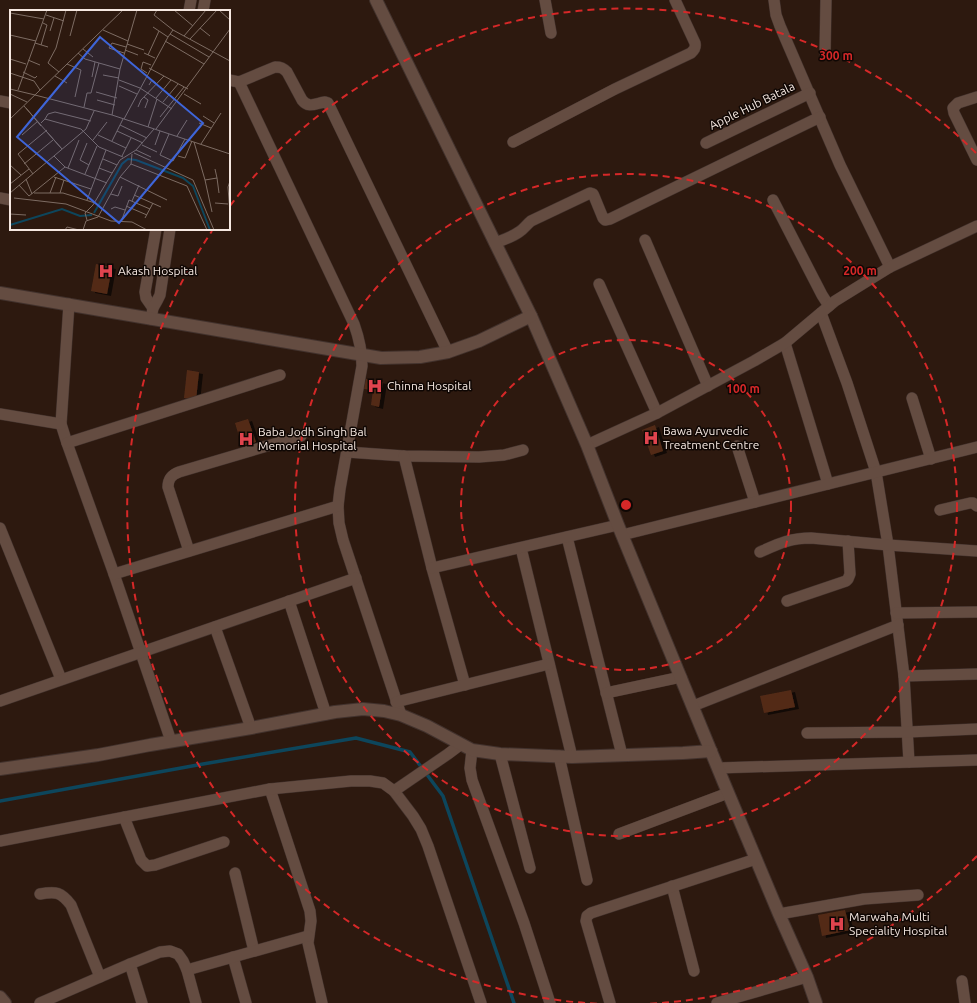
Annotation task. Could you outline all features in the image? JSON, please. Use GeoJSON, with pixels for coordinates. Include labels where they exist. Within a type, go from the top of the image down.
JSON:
{"type":"FeatureCollection","features":[{"type":"Feature","properties":{"kind":"street"},"geometry":{"type":"LineString","coordinates":[[189,10],[191,0]]}},
{"type":"Feature","properties":{"kind":"street"},"geometry":{"type":"LineString","coordinates":[[203,10],[205,0]]}},
{"type":"Feature","properties":{"kind":"street"},"geometry":{"type":"LineString","coordinates":[[376,0],[531,316],[587,444],[620,530],[692,706],[807,977],[816,1003]]}},
{"type":"Feature","properties":{"kind":"street"},"geometry":{"type":"LineString","coordinates":[[545,0],[551,33]]}},
{"type":"Feature","properties":{"kind":"street"},"geometry":{"type":"LineString","coordinates":[[513,142],[615,89],[691,53],[696,46],[675,0]]}},
{"type":"Feature","properties":{"kind":"street"},"geometry":{"type":"LineString","coordinates":[[774,0],[776,15],[840,164],[890,267]]}},
{"type":"Feature","properties":{"kind":"street"},"geometry":{"type":"LineString","coordinates":[[825,53],[826,0]]}},
{"type":"Feature","properties":{"kind":"street"},"geometry":{"type":"LineString","coordinates":[[400,715],[341,529],[338,506],[362,366],[360,344],[354,324],[234,81],[275,67],[280,67],[284,68],[287,72],[305,103],[312,105],[325,102],[328,104],[448,352]]}},
{"type":"Feature","properties":{"kind":"street","name":"Apple Hub Batala"},"geometry":{"type":"LineString","coordinates":[[706,143],[810,93]]}},
{"type":"Feature","properties":{"kind":"street"},"geometry":{"type":"LineString","coordinates":[[977,97],[958,103],[953,108],[977,160]]}},
{"type":"Feature","properties":{"kind":"street"},"geometry":{"type":"LineString","coordinates":[[0,101],[10,103]]}},
{"type":"Feature","properties":{"kind":"street"},"geometry":{"type":"LineString","coordinates":[[495,243],[519,233],[531,221],[590,193],[593,194],[603,218],[605,220],[610,219],[820,117]]}},
{"type":"Feature","properties":{"kind":"street"},"geometry":{"type":"LineString","coordinates":[[0,198],[10,200]]}},
{"type":"Feature","properties":{"kind":"street"},"geometry":{"type":"LineString","coordinates":[[773,200],[822,296],[847,383],[876,472],[888,546],[904,676],[909,762]]}},
{"type":"Feature","properties":{"kind":"street"},"geometry":{"type":"LineString","coordinates":[[587,444],[657,413],[785,343],[836,301],[890,267],[977,226]]}},
{"type":"Feature","properties":{"kind":"street"},"geometry":{"type":"LineString","coordinates":[[152,313],[145,292],[156,230]]}},
{"type":"Feature","properties":{"kind":"street"},"geometry":{"type":"LineString","coordinates":[[152,313],[160,295],[168,230]]}},
{"type":"Feature","properties":{"kind":"street"},"geometry":{"type":"LineString","coordinates":[[645,240],[708,386]]}},
{"type":"Feature","properties":{"kind":"street"},"geometry":{"type":"LineString","coordinates":[[599,284],[657,413]]}},
{"type":"Feature","properties":{"kind":"street"},"geometry":{"type":"LineString","coordinates":[[0,292],[69,304],[152,313],[381,358],[420,358],[448,352],[479,341],[531,316]]}},
{"type":"Feature","properties":{"kind":"street"},"geometry":{"type":"LineString","coordinates":[[69,304],[61,424],[171,741]]}},
{"type":"Feature","properties":{"kind":"street"},"geometry":{"type":"LineString","coordinates":[[785,343],[828,484]]}},
{"type":"Feature","properties":{"kind":"street"},"geometry":{"type":"LineString","coordinates":[[67,443],[280,375]]}},
{"type":"Feature","properties":{"kind":"street"},"geometry":{"type":"LineString","coordinates":[[912,398],[931,459]]}},
{"type":"Feature","properties":{"kind":"street"},"geometry":{"type":"LineString","coordinates":[[0,414],[61,424]]}},
{"type":"Feature","properties":{"kind":"street"},"geometry":{"type":"LineString","coordinates":[[189,551],[168,487],[170,478],[179,472],[300,436]]}},
{"type":"Feature","properties":{"kind":"street"},"geometry":{"type":"LineString","coordinates":[[737,446],[755,502]]}},
{"type":"Feature","properties":{"kind":"street"},"geometry":{"type":"LineString","coordinates":[[432,568],[567,537],[620,530],[755,502],[977,447]]}},
{"type":"Feature","properties":{"kind":"street"},"geometry":{"type":"LineString","coordinates":[[347,452],[404,456],[492,457],[523,450]]}},
{"type":"Feature","properties":{"kind":"street"},"geometry":{"type":"LineString","coordinates":[[404,456],[432,568],[465,685]]}},
{"type":"Feature","properties":{"kind":"street"},"geometry":{"type":"LineString","coordinates":[[940,510],[970,503],[977,506]]}},
{"type":"Feature","properties":{"kind":"street"},"geometry":{"type":"LineString","coordinates":[[114,574],[338,506]]}},
{"type":"Feature","properties":{"kind":"street"},"geometry":{"type":"LineString","coordinates":[[0,528],[61,680]]}},
{"type":"Feature","properties":{"kind":"street"},"geometry":{"type":"LineString","coordinates":[[567,537],[622,755]]}},
{"type":"Feature","properties":{"kind":"street"},"geometry":{"type":"LineString","coordinates":[[760,552],[786,541],[799,538],[848,541],[888,546],[977,551]]}},
{"type":"Feature","properties":{"kind":"street"},"geometry":{"type":"LineString","coordinates":[[787,601],[846,581],[850,574],[848,541]]}},
{"type":"Feature","properties":{"kind":"street"},"geometry":{"type":"LineString","coordinates":[[521,548],[572,757]]}},
{"type":"Feature","properties":{"kind":"street"},"geometry":{"type":"LineString","coordinates":[[0,701],[356,578]]}},
{"type":"Feature","properties":{"kind":"street"},"geometry":{"type":"LineString","coordinates":[[288,601],[326,714]]}},
{"type":"Feature","properties":{"kind":"street"},"geometry":{"type":"LineString","coordinates":[[896,613],[977,612]]}},
{"type":"Feature","properties":{"kind":"street"},"geometry":{"type":"LineString","coordinates":[[692,706],[898,625]]}},
{"type":"Feature","properties":{"kind":"street"},"geometry":{"type":"LineString","coordinates":[[215,627],[251,728]]}},
{"type":"Feature","properties":{"kind":"street"},"geometry":{"type":"LineString","coordinates":[[396,702],[549,664]]}},
{"type":"Feature","properties":{"kind":"street"},"geometry":{"type":"LineString","coordinates":[[904,676],[977,674]]}},
{"type":"Feature","properties":{"kind":"street"},"geometry":{"type":"LineString","coordinates":[[606,693],[681,677]]}},
{"type":"Feature","properties":{"kind":"street"},"geometry":{"type":"LineString","coordinates":[[0,768],[98,755],[326,714],[363,709],[384,711],[400,715],[438,732],[472,750],[500,754],[572,757],[711,751]]}},
{"type":"Feature","properties":{"kind":"street"},"geometry":{"type":"LineString","coordinates":[[807,733],[908,732],[977,729]]}},
{"type":"Feature","properties":{"kind":"street"},"geometry":{"type":"LineString","coordinates":[[394,791],[460,745]]}},
{"type":"Feature","properties":{"kind":"street"},"geometry":{"type":"LineString","coordinates":[[472,750],[470,768],[472,780],[524,923],[550,1003]]}},
{"type":"Feature","properties":{"kind":"street"},"geometry":{"type":"LineString","coordinates":[[500,754],[530,868]]}},
{"type":"Feature","properties":{"kind":"street"},"geometry":{"type":"LineString","coordinates":[[559,756],[586,880]]}},
{"type":"Feature","properties":{"kind":"street"},"geometry":{"type":"LineString","coordinates":[[718,768],[977,760]]}},
{"type":"Feature","properties":{"kind":"street"},"geometry":{"type":"LineString","coordinates":[[0,841],[270,790],[351,781],[383,783],[394,791],[421,829],[481,1003]]}},
{"type":"Feature","properties":{"kind":"street"},"geometry":{"type":"LineString","coordinates":[[270,790],[310,911],[311,921],[308,936],[309,947],[322,1003]]}},
{"type":"Feature","properties":{"kind":"street"},"geometry":{"type":"LineString","coordinates":[[619,834],[728,793]]}},
{"type":"Feature","properties":{"kind":"street"},"geometry":{"type":"LineString","coordinates":[[124,817],[141,860],[147,866],[155,865],[224,842]]}},
{"type":"Feature","properties":{"kind":"street"},"geometry":{"type":"LineString","coordinates":[[610,1003],[586,921],[587,916],[591,913],[756,859]]}},
{"type":"Feature","properties":{"kind":"street"},"geometry":{"type":"LineString","coordinates":[[235,872],[254,951]]}},
{"type":"Feature","properties":{"kind":"street"},"geometry":{"type":"LineString","coordinates":[[672,886],[694,970]]}},
{"type":"Feature","properties":{"kind":"street"},"geometry":{"type":"LineString","coordinates":[[40,894],[50,892],[59,894],[71,905],[100,977]]}},
{"type":"Feature","properties":{"kind":"street"},"geometry":{"type":"LineString","coordinates":[[779,914],[864,899],[918,895]]}},
{"type":"Feature","properties":{"kind":"street"},"geometry":{"type":"LineString","coordinates":[[187,970],[308,936]]}},
{"type":"Feature","properties":{"kind":"street"},"geometry":{"type":"LineString","coordinates":[[40,1003],[130,964],[160,952],[170,951],[178,954],[183,960],[196,1003]]}},
{"type":"Feature","properties":{"kind":"street"},"geometry":{"type":"LineString","coordinates":[[233,957],[246,1003]]}},
{"type":"Feature","properties":{"kind":"street"},"geometry":{"type":"LineString","coordinates":[[130,964],[142,1003]]}},
{"type":"Feature","properties":{"kind":"street"},"geometry":{"type":"LineString","coordinates":[[717,1003],[807,977]]}},
{"type":"Feature","properties":{"kind":"street"},"geometry":{"type":"LineString","coordinates":[[962,981],[965,1003]]}},
{"type":"Feature","properties":{"kind":"street"},"geometry":{"type":"LineString","coordinates":[[0,998],[5,1003]]}},
{"type":"Feature","properties":{"kind":"building"},"geometry":{"type":"Polygon","coordinates":[[[96,264],[112,267],[107,294],[91,291],[96,264]]]}},
{"type":"Feature","properties":{"kind":"building"},"geometry":{"type":"Polygon","coordinates":[[[187,370],[199,372],[196,400],[184,398],[187,370]]]}},
{"type":"Feature","properties":{"kind":"building"},"geometry":{"type":"Polygon","coordinates":[[[366,379],[383,382],[379,407],[371,405],[373,390],[364,389],[366,379]]]}},
{"type":"Feature","properties":{"kind":"building"},"geometry":{"type":"Polygon","coordinates":[[[248,419],[256,442],[242,446],[235,423],[248,419]]]}},
{"type":"Feature","properties":{"kind":"building"},"geometry":{"type":"Polygon","coordinates":[[[655,425],[663,451],[651,455],[642,430],[655,425]]]}},
{"type":"Feature","properties":{"kind":"building"},"geometry":{"type":"Polygon","coordinates":[[[791,690],[795,707],[764,713],[760,696],[791,690]]]}},
{"type":"Feature","properties":{"kind":"building"},"geometry":{"type":"Polygon","coordinates":[[[845,910],[850,930],[822,936],[818,915],[845,910]]]}},
{"type":"Feature","properties":{"kind":"waterway"},"geometry":{"type":"LineString","coordinates":[[0,801],[356,738],[410,752],[443,796],[514,1003]]}},
{"type":"Feature","properties":{"kind":"place","name":"Akash Hospital"},"geometry":{"type":"Point","coordinates":[106,271]}},
{"type":"Feature","properties":{"kind":"place","name":"Chinna Hospital"},"geometry":{"type":"Point","coordinates":[375,386]}},
{"type":"Feature","properties":{"kind":"place","name":"Bawa Ayurvedic Treatment Centre"},"geometry":{"type":"Point","coordinates":[651,438]}},
{"type":"Feature","properties":{"kind":"place","name":"Baba Jodh Singh Bal Memorial Hospital"},"geometry":{"type":"Point","coordinates":[246,439]}},
{"type":"Feature","properties":{"kind":"place","name":"Marwaha Multi Speciality Hospital"},"geometry":{"type":"Point","coordinates":[837,924]}}]}
